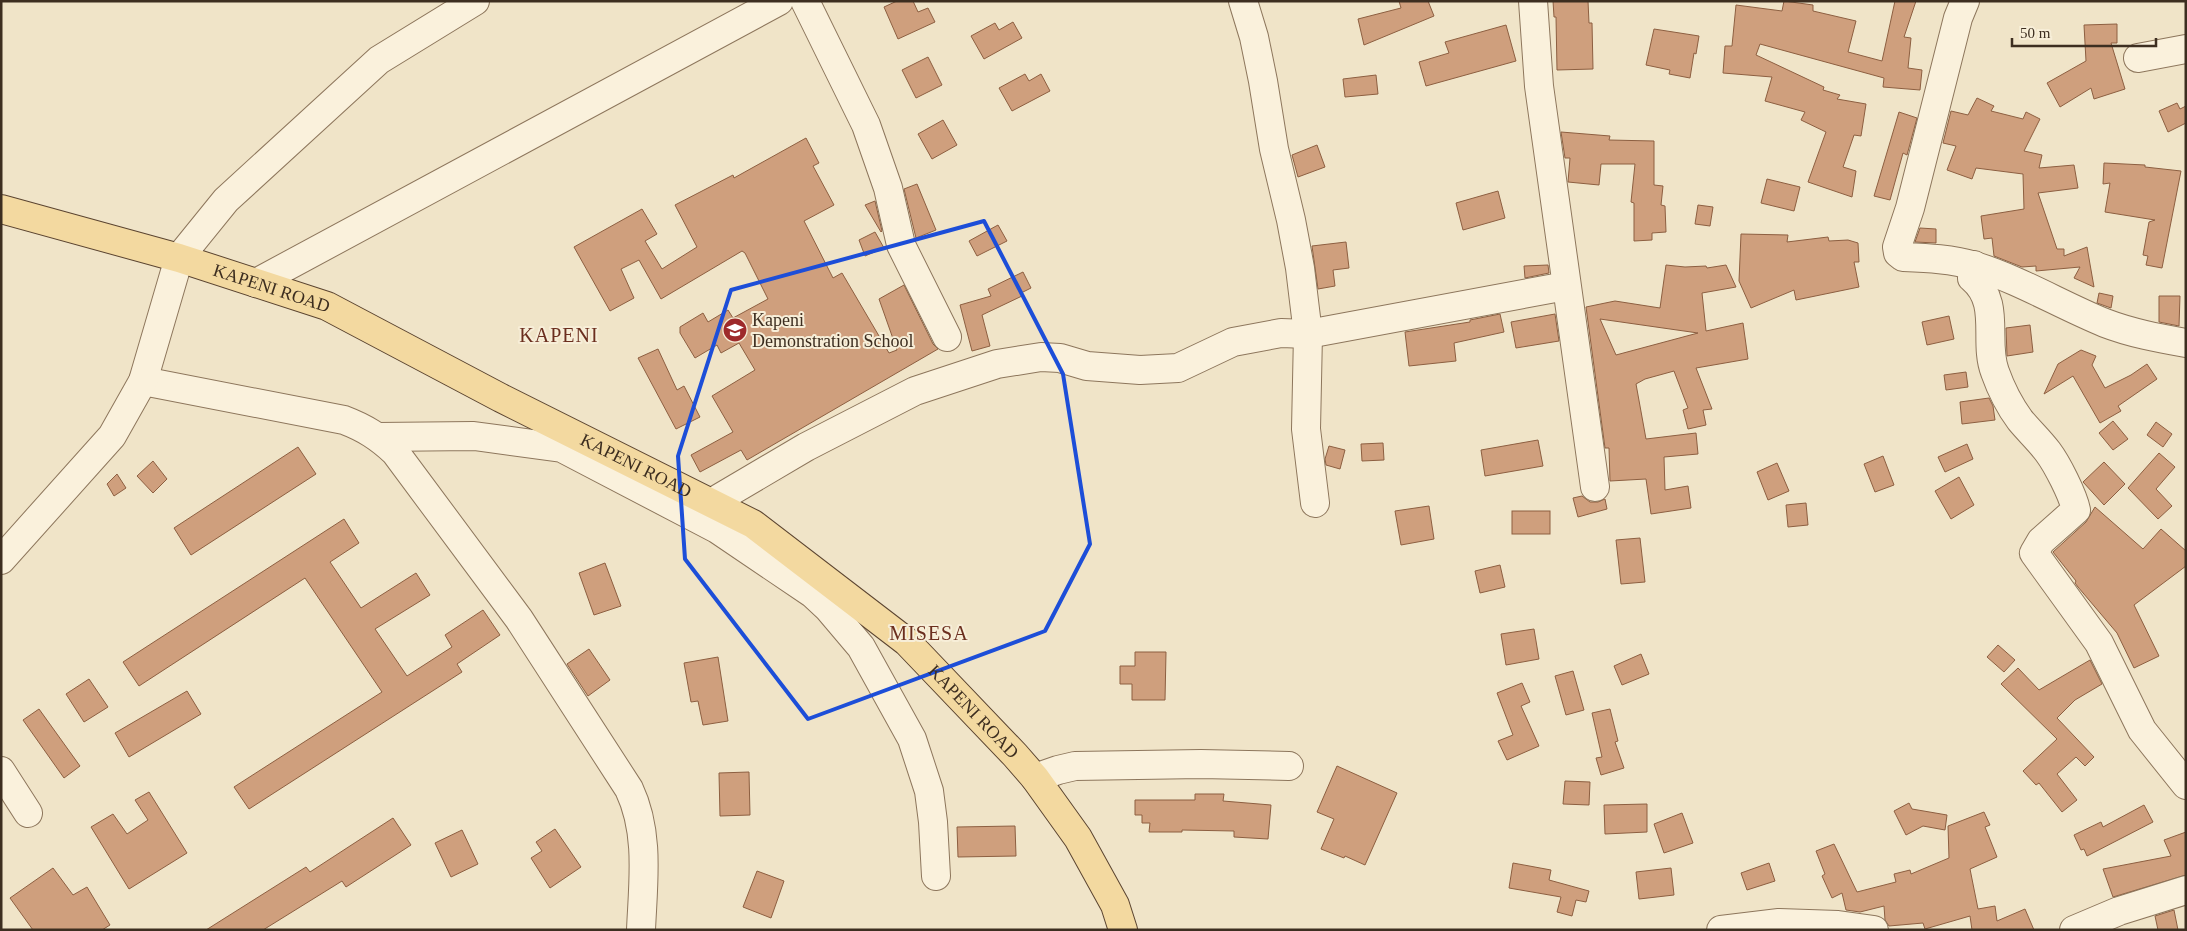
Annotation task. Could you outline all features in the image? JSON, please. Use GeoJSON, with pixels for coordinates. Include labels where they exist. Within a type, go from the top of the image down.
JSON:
{"type":"FeatureCollection","features":[{"type":"Feature","properties":{"kind":"main road","name":"KAPENI ROAD"},"geometry":{"type":"LineString","coordinates":[[1,210],[179,258],[327,306],[501,398],[753,524],[907,642],[1035,778],[1078,838],[1115,905],[1122,930]]}},
{"type":"Feature","properties":{"kind":"street"},"geometry":{"type":"LineString","coordinates":[[1,560],[112,436],[144,381],[179,258],[226,200],[379,60],[474,1]]}},
{"type":"Feature","properties":{"kind":"street"},"geometry":{"type":"LineString","coordinates":[[256,283],[779,1]]}},
{"type":"Feature","properties":{"kind":"street"},"geometry":{"type":"LineString","coordinates":[[805,1],[866,125],[888,188],[901,245],[947,337]]}},
{"type":"Feature","properties":{"kind":"street"},"geometry":{"type":"LineString","coordinates":[[1243,1],[1254,37],[1280,179],[1291,220],[1300,268],[1308,334],[1306,429],[1315,503]]}},
{"type":"Feature","properties":{"kind":"street"},"geometry":{"type":"LineString","coordinates":[[1533,1],[1539,86],[1594,487]]}},
{"type":"Feature","properties":{"kind":"street"},"geometry":{"type":"LineString","coordinates":[[1965,1],[1958,18],[1910,208],[1897,246],[1898,253],[1903,257],[1944,260],[1974,265],[2010,279],[2106,323],[2142,335],[2186,343]]}},
{"type":"Feature","properties":{"kind":"street"},"geometry":{"type":"LineString","coordinates":[[2138,58],[2186,49]]}},
{"type":"Feature","properties":{"kind":"street"},"geometry":{"type":"LineString","coordinates":[[1974,265],[1972,278],[1980,285],[1990,313],[1994,370],[2006,398],[2021,421],[2049,453],[2074,499],[2076,510],[2041,542],[2034,553],[2099,643],[2142,730],[2186,785]]}},
{"type":"Feature","properties":{"kind":"street"},"geometry":{"type":"LineString","coordinates":[[711,503],[806,447],[915,391],[997,364],[1060,358],[1095,367],[1140,370],[1178,368],[1233,342],[1281,333],[1308,334],[1566,286]]}},
{"type":"Feature","properties":{"kind":"street"},"geometry":{"type":"LineString","coordinates":[[144,381],[344,420],[364,428],[395,452],[519,618],[629,789],[637,806],[643,841],[641,930]]}},
{"type":"Feature","properties":{"kind":"street"},"geometry":{"type":"LineString","coordinates":[[378,437],[474,436],[562,448],[717,529],[812,594],[828,608],[861,647],[912,739],[929,791],[936,876]]}},
{"type":"Feature","properties":{"kind":"street"},"geometry":{"type":"LineString","coordinates":[[1035,778],[1058,770],[1093,766],[1201,764],[1289,766]]}},
{"type":"Feature","properties":{"kind":"street"},"geometry":{"type":"LineString","coordinates":[[1,771],[28,812]]}},
{"type":"Feature","properties":{"kind":"street"},"geometry":{"type":"LineString","coordinates":[[2074,930],[2119,911],[2186,890]]}},
{"type":"Feature","properties":{"kind":"street"},"geometry":{"type":"LineString","coordinates":[[1721,930],[1779,923],[1838,925],[1874,930]]}},
{"type":"Feature","properties":{"kind":"highlighted area"},"geometry":{"type":"Polygon","coordinates":[[[984,221],[1063,374],[1090,544],[1045,631],[808,719],[685,559],[678,456],[731,290],[984,221]]]}},
{"type":"Feature","properties":{"kind":"building"},"geometry":{"type":"Polygon","coordinates":[[[897,1],[913,1],[918,12],[928,8],[935,22],[898,39],[884,7],[897,1]]]}},
{"type":"Feature","properties":{"kind":"building"},"geometry":{"type":"Polygon","coordinates":[[[1399,1],[1428,1],[1434,16],[1364,45],[1358,19],[1401,8],[1399,1]]]}},
{"type":"Feature","properties":{"kind":"building"},"geometry":{"type":"Polygon","coordinates":[[[1553,1],[1588,1],[1589,23],[1592,23],[1593,69],[1557,70],[1556,17],[1554,17],[1553,1]]]}},
{"type":"Feature","properties":{"kind":"building"},"geometry":{"type":"Polygon","coordinates":[[[1784,1],[1813,5],[1813,11],[1856,21],[1848,52],[1882,61],[1895,1],[1916,1],[1904,37],[1911,38],[1908,68],[1922,70],[1920,90],[1883,87],[1884,78],[1760,44],[1756,55],[1824,87],[1823,90],[1840,95],[1837,99],[1866,104],[1861,136],[1854,135],[1843,167],[1856,171],[1852,197],[1808,182],[1826,132],[1801,120],[1805,112],[1765,101],[1772,77],[1723,73],[1725,46],[1732,46],[1736,5],[1782,11],[1784,1]]]}},
{"type":"Feature","properties":{"kind":"building"},"geometry":{"type":"Polygon","coordinates":[[[1013,22],[1022,38],[984,59],[971,36],[995,23],[999,30],[1013,22]]]}},
{"type":"Feature","properties":{"kind":"building"},"geometry":{"type":"Polygon","coordinates":[[[2117,24],[2117,43],[2111,43],[2125,89],[2094,99],[2091,88],[2060,107],[2047,83],[2086,61],[2084,25],[2117,24]]]}},
{"type":"Feature","properties":{"kind":"building"},"geometry":{"type":"Polygon","coordinates":[[[1506,25],[1516,61],[1426,86],[1419,62],[1449,53],[1445,42],[1506,25]]]}},
{"type":"Feature","properties":{"kind":"building"},"geometry":{"type":"Polygon","coordinates":[[[1654,29],[1699,36],[1690,78],[1669,74],[1670,70],[1646,65],[1654,29]]]}},
{"type":"Feature","properties":{"kind":"building"},"geometry":{"type":"Polygon","coordinates":[[[928,57],[942,85],[916,98],[902,70],[928,57]]]}},
{"type":"Feature","properties":{"kind":"building"},"geometry":{"type":"Polygon","coordinates":[[[1025,74],[1029,81],[1041,74],[1050,91],[1012,111],[999,88],[1025,74]]]}},
{"type":"Feature","properties":{"kind":"building"},"geometry":{"type":"Polygon","coordinates":[[[1376,75],[1378,94],[1345,97],[1343,79],[1376,75]]]}},
{"type":"Feature","properties":{"kind":"building"},"geometry":{"type":"Polygon","coordinates":[[[1977,98],[1994,106],[1991,111],[2023,119],[2026,112],[2040,119],[2024,151],[2042,155],[2039,168],[2074,165],[2078,188],[2038,193],[2057,249],[2064,249],[2064,256],[2087,247],[2094,287],[2074,278],[2080,267],[2036,271],[2036,266],[2022,267],[1994,256],[1992,238],[1984,239],[1981,216],[2024,209],[2023,174],[1976,168],[1972,179],[1947,170],[1956,146],[1943,143],[1951,111],[1968,115],[1977,98]]]}},
{"type":"Feature","properties":{"kind":"building"},"geometry":{"type":"Polygon","coordinates":[[[2177,103],[2180,109],[2186,106],[2186,123],[2168,132],[2159,111],[2177,103]]]}},
{"type":"Feature","properties":{"kind":"building"},"geometry":{"type":"Polygon","coordinates":[[[1899,112],[1917,118],[1907,155],[1903,153],[1890,200],[1874,196],[1899,112]]]}},
{"type":"Feature","properties":{"kind":"building"},"geometry":{"type":"Polygon","coordinates":[[[943,120],[957,145],[932,159],[918,134],[943,120]]]}},
{"type":"Feature","properties":{"kind":"building"},"geometry":{"type":"Polygon","coordinates":[[[1561,132],[1610,136],[1609,140],[1654,141],[1654,185],[1663,186],[1661,205],[1665,206],[1666,232],[1652,233],[1652,240],[1634,241],[1634,203],[1631,202],[1635,164],[1601,164],[1599,185],[1568,182],[1570,158],[1565,158],[1561,132]]]}},
{"type":"Feature","properties":{"kind":"building"},"geometry":{"type":"Polygon","coordinates":[[[806,138],[819,163],[813,166],[834,205],[804,221],[833,278],[842,273],[889,353],[897,350],[879,299],[904,285],[933,344],[938,349],[747,460],[741,450],[700,472],[691,455],[733,432],[712,396],[755,370],[739,343],[721,353],[717,345],[695,358],[680,333],[680,327],[703,313],[708,322],[728,310],[733,318],[768,299],[745,253],[742,251],[661,299],[639,260],[621,269],[634,298],[610,311],[574,247],[642,209],[657,234],[645,241],[662,269],[697,247],[675,205],[733,175],[734,178],[806,138]]]}},
{"type":"Feature","properties":{"kind":"building"},"geometry":{"type":"Polygon","coordinates":[[[1317,145],[1325,167],[1298,177],[1292,155],[1317,145]]]}},
{"type":"Feature","properties":{"kind":"building"},"geometry":{"type":"Polygon","coordinates":[[[2104,163],[2145,165],[2145,167],[2181,171],[2162,268],[2146,265],[2148,256],[2143,255],[2149,222],[2155,220],[2105,212],[2110,183],[2103,184],[2104,163]]]}},
{"type":"Feature","properties":{"kind":"building"},"geometry":{"type":"Polygon","coordinates":[[[1767,179],[1800,187],[1794,211],[1761,203],[1767,179]]]}},
{"type":"Feature","properties":{"kind":"building"},"geometry":{"type":"Polygon","coordinates":[[[917,184],[936,230],[916,238],[904,189],[917,184]]]}},
{"type":"Feature","properties":{"kind":"building"},"geometry":{"type":"Polygon","coordinates":[[[1498,191],[1505,218],[1463,230],[1456,203],[1498,191]]]}},
{"type":"Feature","properties":{"kind":"building"},"geometry":{"type":"Polygon","coordinates":[[[875,201],[882,231],[881,232],[865,205],[875,201]]]}},
{"type":"Feature","properties":{"kind":"building"},"geometry":{"type":"Polygon","coordinates":[[[1698,205],[1713,207],[1710,226],[1695,224],[1698,205]]]}},
{"type":"Feature","properties":{"kind":"building"},"geometry":{"type":"Polygon","coordinates":[[[998,225],[1007,241],[977,256],[969,241],[998,225]]]}},
{"type":"Feature","properties":{"kind":"building"},"geometry":{"type":"Polygon","coordinates":[[[1920,228],[1936,229],[1936,243],[1915,242],[1920,228]]]}},
{"type":"Feature","properties":{"kind":"building"},"geometry":{"type":"Polygon","coordinates":[[[875,232],[884,248],[865,256],[859,240],[875,232]]]}},
{"type":"Feature","properties":{"kind":"building"},"geometry":{"type":"Polygon","coordinates":[[[1741,234],[1788,235],[1787,242],[1828,237],[1829,241],[1848,240],[1858,243],[1859,262],[1854,262],[1859,287],[1796,300],[1794,290],[1751,308],[1739,281],[1741,234]]]}},
{"type":"Feature","properties":{"kind":"building"},"geometry":{"type":"Polygon","coordinates":[[[1346,242],[1349,268],[1333,270],[1335,286],[1318,289],[1312,246],[1346,242]]]}},
{"type":"Feature","properties":{"kind":"building"},"geometry":{"type":"Polygon","coordinates":[[[1548,265],[1549,273],[1525,278],[1524,266],[1548,265]]]}},
{"type":"Feature","properties":{"kind":"building"},"geometry":{"type":"Polygon","coordinates":[[[1666,265],[1685,267],[1706,266],[1707,268],[1726,265],[1736,287],[1702,293],[1706,331],[1743,323],[1748,359],[1696,368],[1712,409],[1703,410],[1706,425],[1688,429],[1683,410],[1688,408],[1674,371],[1645,379],[1636,384],[1646,439],[1696,433],[1698,454],[1664,457],[1665,490],[1688,486],[1691,508],[1651,514],[1646,479],[1610,481],[1609,448],[1605,448],[1586,307],[1615,301],[1660,308],[1666,265]],[[1600,319],[1616,355],[1698,333],[1600,319]]]}},
{"type":"Feature","properties":{"kind":"building"},"geometry":{"type":"Polygon","coordinates":[[[1023,272],[1031,288],[1021,293],[1022,296],[982,315],[990,346],[972,351],[960,305],[991,296],[988,289],[1023,272]]]}},
{"type":"Feature","properties":{"kind":"building"},"geometry":{"type":"Polygon","coordinates":[[[2099,293],[2113,296],[2111,308],[2097,303],[2099,293]]]}},
{"type":"Feature","properties":{"kind":"building"},"geometry":{"type":"Polygon","coordinates":[[[2159,296],[2180,296],[2179,326],[2159,322],[2159,296]]]}},
{"type":"Feature","properties":{"kind":"building"},"geometry":{"type":"Polygon","coordinates":[[[1500,314],[1504,332],[1454,343],[1456,361],[1409,366],[1405,332],[1470,322],[1470,320],[1500,314]]]}},
{"type":"Feature","properties":{"kind":"building"},"geometry":{"type":"Polygon","coordinates":[[[1555,314],[1559,341],[1516,348],[1511,322],[1555,314]]]}},
{"type":"Feature","properties":{"kind":"building"},"geometry":{"type":"Polygon","coordinates":[[[1949,316],[1954,339],[1927,345],[1922,322],[1949,316]]]}},
{"type":"Feature","properties":{"kind":"building"},"geometry":{"type":"Polygon","coordinates":[[[2030,325],[2033,352],[2007,356],[2006,328],[2030,325]]]}},
{"type":"Feature","properties":{"kind":"building"},"geometry":{"type":"Polygon","coordinates":[[[658,349],[677,390],[684,386],[700,417],[676,429],[638,358],[658,349]]]}},
{"type":"Feature","properties":{"kind":"building"},"geometry":{"type":"Polygon","coordinates":[[[2081,350],[2096,356],[2092,365],[2105,388],[2131,375],[2147,364],[2157,379],[2118,406],[2121,411],[2100,423],[2073,376],[2044,394],[2058,364],[2081,350]]]}},
{"type":"Feature","properties":{"kind":"building"},"geometry":{"type":"Polygon","coordinates":[[[1966,372],[1968,387],[1946,390],[1944,375],[1966,372]]]}},
{"type":"Feature","properties":{"kind":"building"},"geometry":{"type":"Polygon","coordinates":[[[1989,398],[1993,406],[1995,420],[1962,424],[1960,402],[1989,398]]]}},
{"type":"Feature","properties":{"kind":"building"},"geometry":{"type":"Polygon","coordinates":[[[2113,421],[2128,439],[2113,450],[2099,433],[2113,421]]]}},
{"type":"Feature","properties":{"kind":"building"},"geometry":{"type":"Polygon","coordinates":[[[2156,422],[2172,434],[2163,447],[2147,435],[2156,422]]]}},
{"type":"Feature","properties":{"kind":"building"},"geometry":{"type":"Polygon","coordinates":[[[1538,440],[1543,466],[1485,476],[1481,450],[1538,440]]]}},
{"type":"Feature","properties":{"kind":"building"},"geometry":{"type":"Polygon","coordinates":[[[1383,443],[1384,460],[1362,461],[1361,444],[1383,443]]]}},
{"type":"Feature","properties":{"kind":"building"},"geometry":{"type":"Polygon","coordinates":[[[1967,444],[1973,459],[1945,472],[1938,457],[1967,444]]]}},
{"type":"Feature","properties":{"kind":"building"},"geometry":{"type":"Polygon","coordinates":[[[1329,446],[1345,450],[1340,469],[1326,465],[1325,459],[1329,446]]]}},
{"type":"Feature","properties":{"kind":"building"},"geometry":{"type":"Polygon","coordinates":[[[298,447],[316,474],[191,555],[174,528],[298,447]]]}},
{"type":"Feature","properties":{"kind":"building"},"geometry":{"type":"Polygon","coordinates":[[[2159,453],[2175,467],[2156,489],[2172,506],[2158,519],[2128,488],[2159,453]]]}},
{"type":"Feature","properties":{"kind":"building"},"geometry":{"type":"Polygon","coordinates":[[[1883,456],[1894,485],[1875,492],[1864,464],[1883,456]]]}},
{"type":"Feature","properties":{"kind":"building"},"geometry":{"type":"Polygon","coordinates":[[[153,461],[167,479],[153,493],[137,476],[153,461]]]}},
{"type":"Feature","properties":{"kind":"building"},"geometry":{"type":"Polygon","coordinates":[[[2104,462],[2125,484],[2104,505],[2083,482],[2104,462]]]}},
{"type":"Feature","properties":{"kind":"building"},"geometry":{"type":"Polygon","coordinates":[[[1777,463],[1789,491],[1768,500],[1757,472],[1777,463]]]}},
{"type":"Feature","properties":{"kind":"building"},"geometry":{"type":"Polygon","coordinates":[[[117,474],[126,488],[114,496],[107,484],[117,474]]]}},
{"type":"Feature","properties":{"kind":"building"},"geometry":{"type":"Polygon","coordinates":[[[1959,477],[1974,505],[1951,519],[1935,491],[1959,477]]]}},
{"type":"Feature","properties":{"kind":"building"},"geometry":{"type":"Polygon","coordinates":[[[1582,496],[1590,502],[1598,502],[1605,499],[1607,509],[1578,517],[1573,498],[1582,496]]]}},
{"type":"Feature","properties":{"kind":"building"},"geometry":{"type":"Polygon","coordinates":[[[1806,503],[1808,525],[1788,527],[1786,505],[1806,503]]]}},
{"type":"Feature","properties":{"kind":"building"},"geometry":{"type":"Polygon","coordinates":[[[1429,506],[1434,539],[1401,545],[1395,511],[1429,506]]]}},
{"type":"Feature","properties":{"kind":"building"},"geometry":{"type":"Polygon","coordinates":[[[2095,507],[2143,549],[2161,529],[2186,551],[2186,566],[2134,605],[2159,656],[2134,668],[2117,633],[2078,587],[2075,583],[2076,581],[2053,552],[2086,522],[2095,507]]]}},
{"type":"Feature","properties":{"kind":"building"},"geometry":{"type":"Polygon","coordinates":[[[1512,511],[1550,511],[1550,534],[1512,534],[1512,511]]]}},
{"type":"Feature","properties":{"kind":"building"},"geometry":{"type":"Polygon","coordinates":[[[344,519],[359,543],[330,562],[361,608],[416,573],[430,595],[375,629],[407,676],[452,647],[445,635],[483,610],[500,635],[457,664],[462,672],[249,809],[234,787],[382,692],[305,578],[139,686],[123,662],[344,519]]]}},
{"type":"Feature","properties":{"kind":"building"},"geometry":{"type":"Polygon","coordinates":[[[1640,538],[1645,582],[1621,584],[1616,540],[1640,538]]]}},
{"type":"Feature","properties":{"kind":"building"},"geometry":{"type":"Polygon","coordinates":[[[605,563],[621,606],[594,615],[579,573],[605,563]]]}},
{"type":"Feature","properties":{"kind":"building"},"geometry":{"type":"Polygon","coordinates":[[[1500,565],[1505,587],[1480,593],[1475,571],[1500,565]]]}},
{"type":"Feature","properties":{"kind":"building"},"geometry":{"type":"Polygon","coordinates":[[[1534,629],[1539,659],[1506,665],[1501,634],[1534,629]]]}},
{"type":"Feature","properties":{"kind":"building"},"geometry":{"type":"Polygon","coordinates":[[[1998,645],[2015,660],[2004,672],[1987,657],[1998,645]]]}},
{"type":"Feature","properties":{"kind":"building"},"geometry":{"type":"Polygon","coordinates":[[[589,649],[610,680],[588,696],[567,664],[589,649]]]}},
{"type":"Feature","properties":{"kind":"building"},"geometry":{"type":"Polygon","coordinates":[[[1135,652],[1166,652],[1165,700],[1132,700],[1132,684],[1120,684],[1120,666],[1135,666],[1135,652]]]}},
{"type":"Feature","properties":{"kind":"building"},"geometry":{"type":"Polygon","coordinates":[[[1641,654],[1649,674],[1622,685],[1614,666],[1641,654]]]}},
{"type":"Feature","properties":{"kind":"building"},"geometry":{"type":"Polygon","coordinates":[[[718,657],[728,721],[703,725],[698,701],[691,702],[684,663],[718,657]]]}},
{"type":"Feature","properties":{"kind":"building"},"geometry":{"type":"Polygon","coordinates":[[[2090,660],[2102,684],[2075,700],[2057,718],[2094,757],[2085,766],[2076,757],[2057,774],[2077,800],[2062,812],[2039,783],[2036,785],[2023,771],[2057,739],[2001,684],[2018,668],[2039,690],[2090,660]]]}},
{"type":"Feature","properties":{"kind":"building"},"geometry":{"type":"Polygon","coordinates":[[[1573,671],[1584,710],[1566,715],[1555,676],[1573,671]]]}},
{"type":"Feature","properties":{"kind":"building"},"geometry":{"type":"Polygon","coordinates":[[[89,679],[108,707],[84,722],[66,694],[89,679]]]}},
{"type":"Feature","properties":{"kind":"building"},"geometry":{"type":"Polygon","coordinates":[[[1522,683],[1530,702],[1521,706],[1539,746],[1507,760],[1498,741],[1513,735],[1497,693],[1522,683]]]}},
{"type":"Feature","properties":{"kind":"building"},"geometry":{"type":"Polygon","coordinates":[[[187,691],[201,714],[129,757],[115,733],[187,691]]]}},
{"type":"Feature","properties":{"kind":"building"},"geometry":{"type":"Polygon","coordinates":[[[39,709],[80,766],[64,778],[23,720],[39,709]]]}},
{"type":"Feature","properties":{"kind":"building"},"geometry":{"type":"Polygon","coordinates":[[[1610,709],[1618,741],[1615,742],[1624,768],[1601,775],[1596,758],[1602,757],[1592,713],[1610,709]]]}},
{"type":"Feature","properties":{"kind":"building"},"geometry":{"type":"Polygon","coordinates":[[[1337,766],[1397,793],[1365,865],[1345,856],[1344,858],[1321,849],[1334,819],[1317,812],[1337,766]]]}},
{"type":"Feature","properties":{"kind":"building"},"geometry":{"type":"Polygon","coordinates":[[[749,772],[750,815],[720,816],[719,773],[749,772]]]}},
{"type":"Feature","properties":{"kind":"building"},"geometry":{"type":"Polygon","coordinates":[[[1565,781],[1590,782],[1589,805],[1563,804],[1565,781]]]}},
{"type":"Feature","properties":{"kind":"building"},"geometry":{"type":"Polygon","coordinates":[[[149,792],[187,853],[129,889],[91,827],[113,814],[127,834],[148,820],[135,800],[149,792]]]}},
{"type":"Feature","properties":{"kind":"building"},"geometry":{"type":"Polygon","coordinates":[[[1195,794],[1224,794],[1223,801],[1271,805],[1268,839],[1234,837],[1234,831],[1182,830],[1182,832],[1149,832],[1150,823],[1142,823],[1142,815],[1135,815],[1135,800],[1195,800],[1195,794]]]}},
{"type":"Feature","properties":{"kind":"building"},"geometry":{"type":"Polygon","coordinates":[[[1909,803],[1912,809],[1947,815],[1945,830],[1923,826],[1906,835],[1894,811],[1909,803]]]}},
{"type":"Feature","properties":{"kind":"building"},"geometry":{"type":"Polygon","coordinates":[[[1647,804],[1647,832],[1605,834],[1604,805],[1647,804]]]}},
{"type":"Feature","properties":{"kind":"building"},"geometry":{"type":"Polygon","coordinates":[[[2144,805],[2153,822],[2087,856],[2084,849],[2081,850],[2074,835],[2101,822],[2103,827],[2144,805]]]}},
{"type":"Feature","properties":{"kind":"building"},"geometry":{"type":"Polygon","coordinates":[[[1984,812],[1990,825],[1985,827],[1997,857],[1970,869],[1978,909],[1995,906],[1997,921],[2025,909],[2034,930],[1972,930],[1970,916],[1925,929],[1923,923],[1889,926],[1885,920],[1884,906],[1860,912],[1846,910],[1842,893],[1832,898],[1822,876],[1825,874],[1816,851],[1834,844],[1857,892],[1896,882],[1894,874],[1910,870],[1911,874],[1949,858],[1948,826],[1984,812]]]}},
{"type":"Feature","properties":{"kind":"building"},"geometry":{"type":"Polygon","coordinates":[[[1682,813],[1693,843],[1664,853],[1654,824],[1682,813]]]}},
{"type":"Feature","properties":{"kind":"building"},"geometry":{"type":"Polygon","coordinates":[[[393,818],[411,845],[346,887],[342,881],[263,930],[206,930],[306,867],[310,872],[393,818]]]}},
{"type":"Feature","properties":{"kind":"building"},"geometry":{"type":"Polygon","coordinates":[[[1015,826],[1016,856],[958,857],[957,827],[1015,826]]]}},
{"type":"Feature","properties":{"kind":"building"},"geometry":{"type":"Polygon","coordinates":[[[555,829],[581,867],[550,888],[531,858],[542,851],[536,842],[555,829]]]}},
{"type":"Feature","properties":{"kind":"building"},"geometry":{"type":"Polygon","coordinates":[[[462,830],[478,864],[451,877],[435,843],[462,830]]]}},
{"type":"Feature","properties":{"kind":"building"},"geometry":{"type":"Polygon","coordinates":[[[2186,832],[2186,875],[2113,897],[2103,869],[2171,856],[2164,840],[2186,832]]]}},
{"type":"Feature","properties":{"kind":"building"},"geometry":{"type":"Polygon","coordinates":[[[1513,863],[1551,870],[1549,880],[1589,891],[1586,902],[1576,900],[1572,916],[1557,912],[1561,897],[1509,888],[1513,863]]]}},
{"type":"Feature","properties":{"kind":"building"},"geometry":{"type":"Polygon","coordinates":[[[1769,863],[1775,881],[1747,890],[1741,873],[1769,863]]]}},
{"type":"Feature","properties":{"kind":"building"},"geometry":{"type":"Polygon","coordinates":[[[53,868],[73,895],[87,887],[110,925],[102,930],[33,930],[10,898],[53,868]]]}},
{"type":"Feature","properties":{"kind":"building"},"geometry":{"type":"Polygon","coordinates":[[[1671,868],[1674,895],[1639,899],[1636,872],[1671,868]]]}},
{"type":"Feature","properties":{"kind":"building"},"geometry":{"type":"Polygon","coordinates":[[[757,871],[784,881],[771,918],[743,907],[757,871]]]}},
{"type":"Feature","properties":{"kind":"building"},"geometry":{"type":"Polygon","coordinates":[[[2174,910],[2178,930],[2158,930],[2155,916],[2174,910]]]}},
{"type":"Feature","properties":{"kind":"place","name":"Kapeni Demonstration School"},"geometry":{"type":"Point","coordinates":[735,330]}},
{"type":"Feature","properties":{"kind":"district","name":"KAPENI"},"geometry":{"type":"Point","coordinates":[559,335]}},
{"type":"Feature","properties":{"kind":"district","name":"MISESA"},"geometry":{"type":"Point","coordinates":[929,633]}}]}
